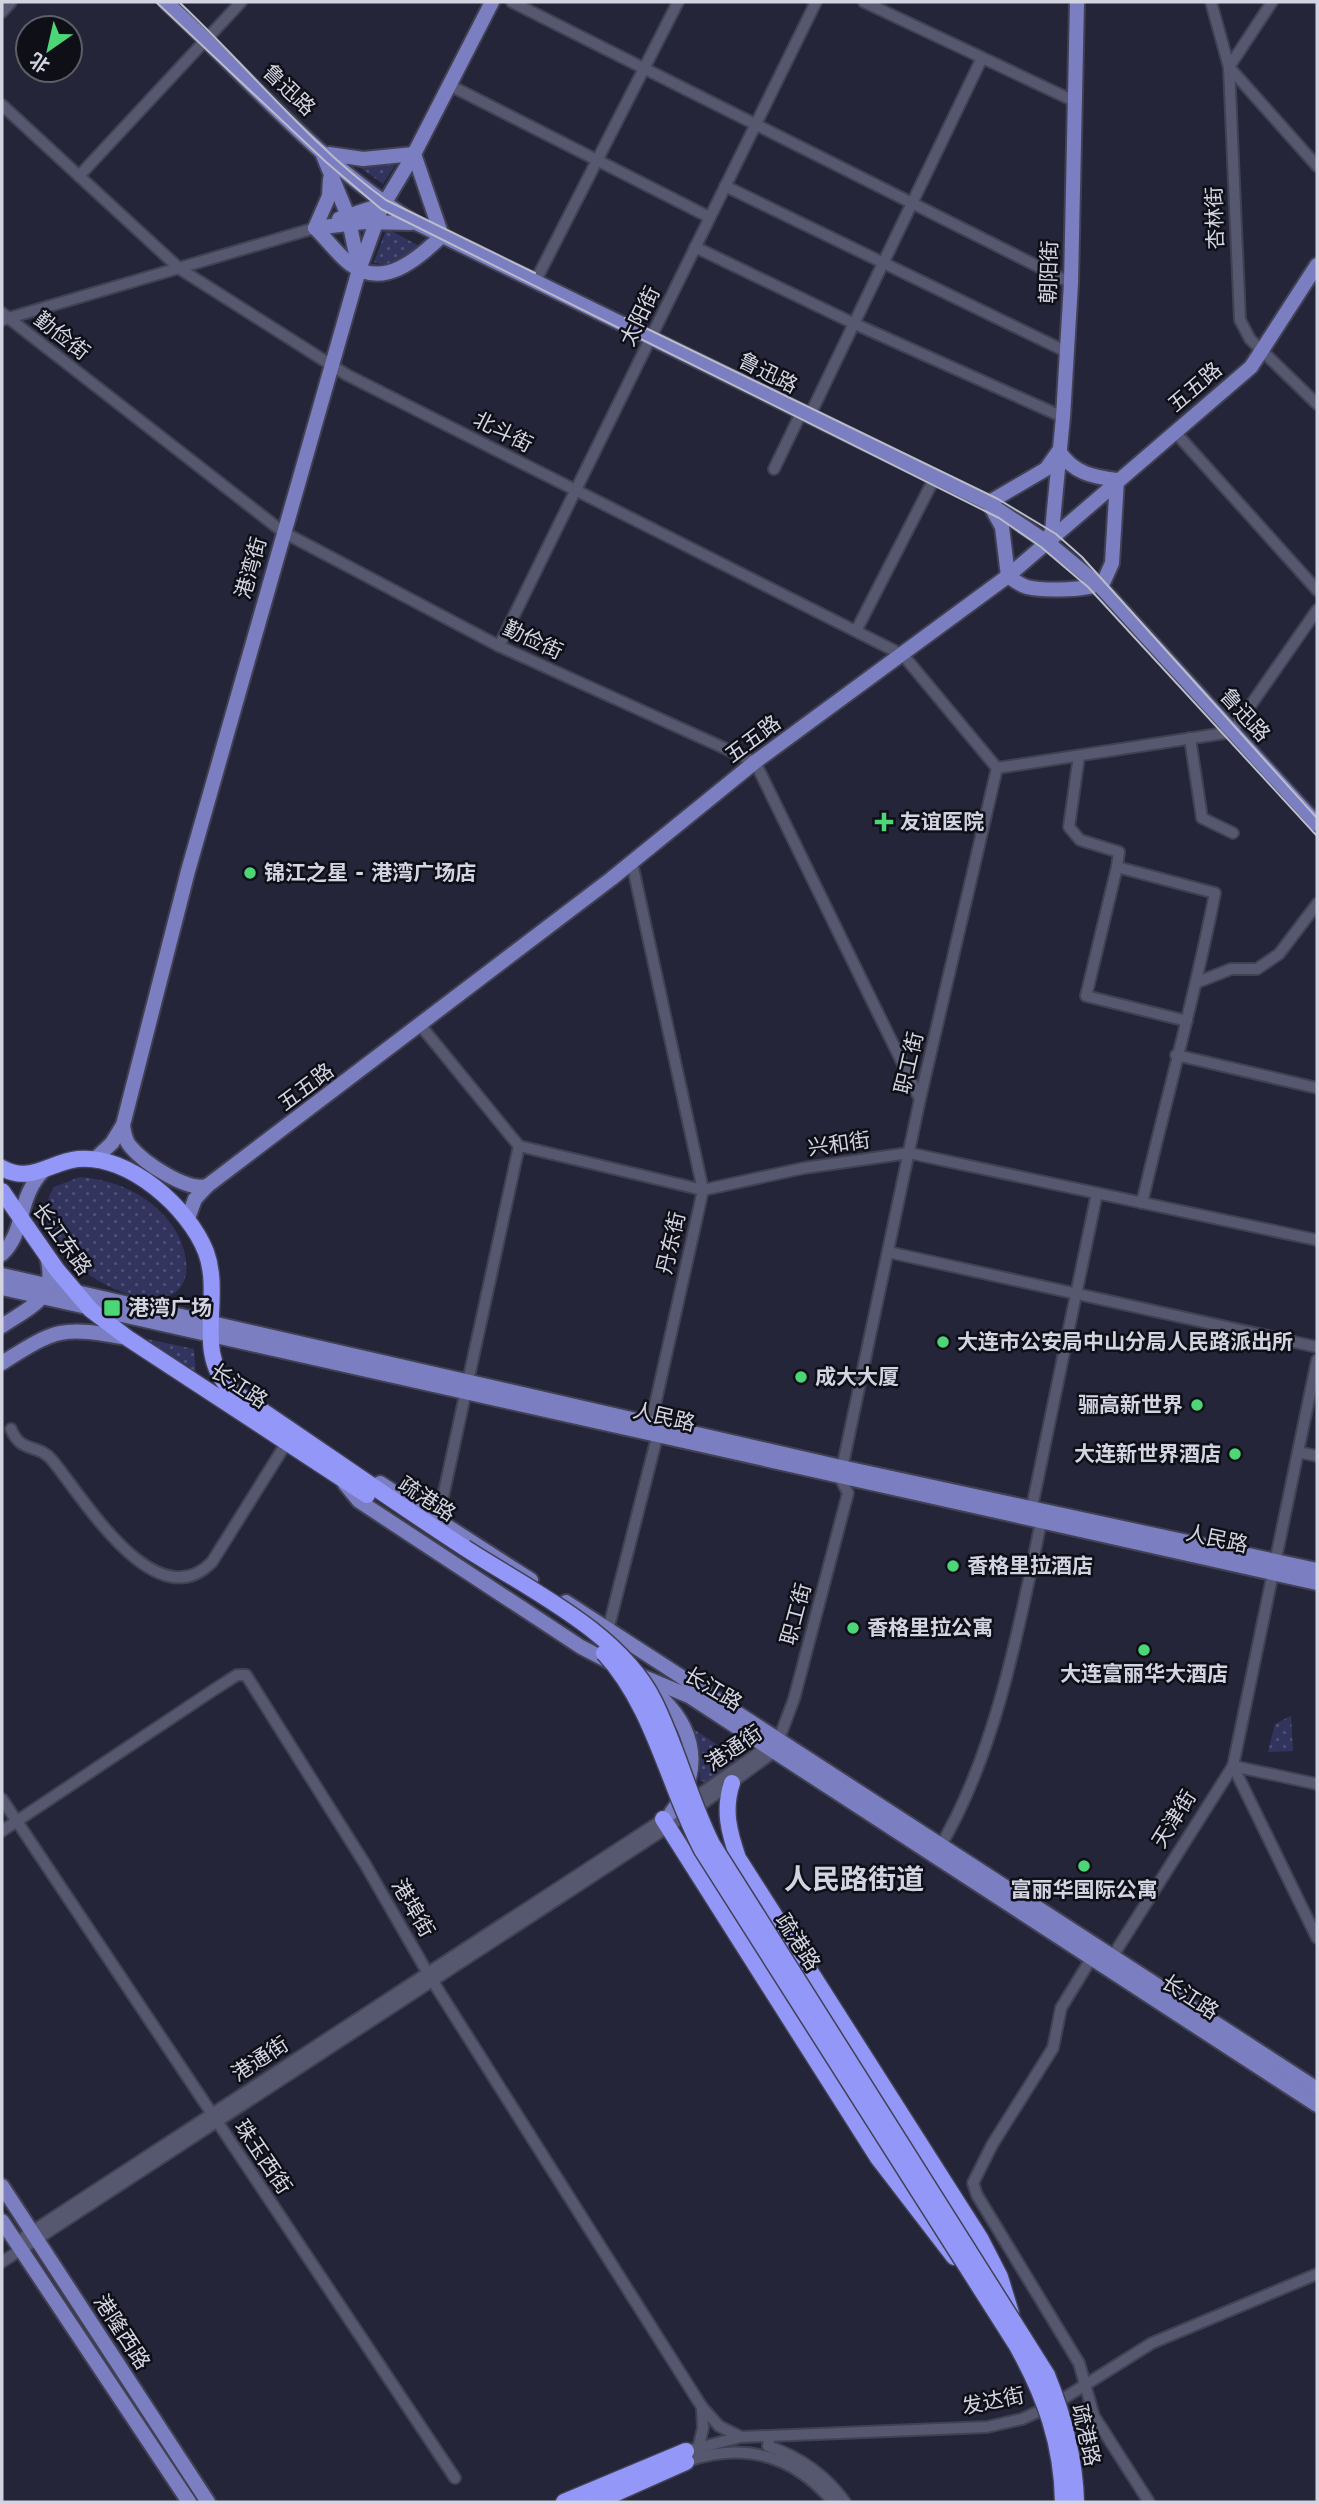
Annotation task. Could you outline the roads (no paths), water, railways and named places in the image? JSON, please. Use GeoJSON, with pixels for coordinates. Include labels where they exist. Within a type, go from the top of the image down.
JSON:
{"type":"FeatureCollection","features":[{"type":"Feature","properties":{"kind":"highway","name":"长江东路"},"geometry":{"type":"LineString","coordinates":[[2,1168],[23,1175],[77,1159],[95,1159]]}},
{"type":"Feature","properties":{"kind":"highway"},"geometry":{"type":"LineString","coordinates":[[95,1159],[135,1175],[156,1188],[188,1217],[200,1235],[208,1258],[213,1299],[211,1330]]}},
{"type":"Feature","properties":{"kind":"highway","name":"长江东路"},"geometry":{"type":"LineString","coordinates":[[2,1191],[47,1256],[90,1310]]}},
{"type":"Feature","properties":{"kind":"highway","name":"长江路"},"geometry":{"type":"LineString","coordinates":[[90,1310],[129,1339],[287,1443],[344,1472]]}},
{"type":"Feature","properties":{"kind":"highway","name":"长江路"},"geometry":{"type":"LineString","coordinates":[[211,1330],[213,1367],[225,1385],[344,1472]]}},
{"type":"Feature","properties":{"kind":"highway","name":"疏港路"},"geometry":{"type":"LineString","coordinates":[[344,1472],[584,1635],[616,1665],[640,1703],[676,1796],[702,1850],[1023,2357],[1052,2420],[1059,2452],[1063,2502]]}},
{"type":"Feature","properties":{"kind":"highway","name":"疏港路"},"geometry":{"type":"LineString","coordinates":[[463,1552],[589,1628],[625,1660],[640,1678],[653,1699],[687,1790],[717,1854],[1046,2375],[1064,2416],[1076,2502]]}},
{"type":"Feature","properties":{"kind":"highway"},"geometry":{"type":"LineString","coordinates":[[732,1783],[726,1799],[726,1815],[738,1858],[980,2238],[1000,2277],[1013,2319]]}},
{"type":"Feature","properties":{"kind":"highway"},"geometry":{"type":"LineString","coordinates":[[668,1820],[878,2158],[923,2220],[978,2286]]}},
{"type":"Feature","properties":{"kind":"highway"},"geometry":{"type":"LineString","coordinates":[[564,2502],[692,2452]]}},
{"type":"Feature","properties":{"kind":"highway"},"geometry":{"type":"LineString","coordinates":[[596,2502],[692,2452]]}},
{"type":"Feature","properties":{"kind":"main road","name":"鲁迅路"},"geometry":{"type":"LineString","coordinates":[[166,2],[321,150],[384,204],[415,223],[652,337],[934,479],[988,503],[1047,542],[1099,585],[1317,824]]}},
{"type":"Feature","properties":{"kind":"main road","name":"港湾街"},"geometry":{"type":"LineString","coordinates":[[95,1159],[112,1143],[124,1125],[188,871],[331,365],[375,222],[414,155],[492,2]]}},
{"type":"Feature","properties":{"kind":"main road","name":"朝阳街"},"geometry":{"type":"LineString","coordinates":[[1047,542],[1052,531],[1063,417],[1071,283],[1077,2]]}},
{"type":"Feature","properties":{"kind":"main road"},"geometry":{"type":"LineString","coordinates":[[315,228],[359,270],[371,274],[391,272],[419,257],[442,236],[414,155],[350,159],[321,150]]}},
{"type":"Feature","properties":{"kind":"main road"},"geometry":{"type":"LineString","coordinates":[[321,150],[349,219],[359,270]]}},
{"type":"Feature","properties":{"kind":"main road"},"geometry":{"type":"LineString","coordinates":[[315,228],[329,196],[330,170]]}},
{"type":"Feature","properties":{"kind":"main road"},"geometry":{"type":"LineString","coordinates":[[315,228],[349,219],[384,204]]}},
{"type":"Feature","properties":{"kind":"main road"},"geometry":{"type":"LineString","coordinates":[[349,219],[415,223]]}},
{"type":"Feature","properties":{"kind":"main road","name":"五五路"},"geometry":{"type":"LineString","coordinates":[[188,1217],[195,1199],[207,1186],[421,1026],[632,863],[755,762],[1008,576],[1251,367],[1317,265]]}},
{"type":"Feature","properties":{"kind":"main road"},"geometry":{"type":"LineString","coordinates":[[1059,451],[1075,469],[1095,477],[1117,480],[1112,563],[1099,585],[1041,589],[1025,586],[1008,576],[1002,527],[988,503],[1046,469],[1059,451]]}},
{"type":"Feature","properties":{"kind":"main road"},"geometry":{"type":"LineString","coordinates":[[124,1125],[125,1136],[134,1150],[183,1185],[207,1186]]}},
{"type":"Feature","properties":{"kind":"main road"},"geometry":{"type":"LineString","coordinates":[[2,1254],[16,1235],[27,1193],[43,1171]]}},
{"type":"Feature","properties":{"kind":"main road"},"geometry":{"type":"LineString","coordinates":[[3,1325],[45,1292],[47,1256]]}},
{"type":"Feature","properties":{"kind":"main road","name":"人民路"},"geometry":{"type":"LineString","coordinates":[[2,1275],[90,1310],[211,1330]]}},
{"type":"Feature","properties":{"kind":"main road"},"geometry":{"type":"LineString","coordinates":[[2,1289],[12,1303],[10,1315],[3,1325]]}},
{"type":"Feature","properties":{"kind":"main road","name":"人民路"},"geometry":{"type":"LineString","coordinates":[[2,1289],[75,1292],[235,1336],[466,1387],[651,1423],[1041,1522],[1272,1566],[1317,1570]]}},
{"type":"Feature","properties":{"kind":"main road"},"geometry":{"type":"LineString","coordinates":[[213,1299],[235,1336]]}},
{"type":"Feature","properties":{"kind":"main road"},"geometry":{"type":"LineString","coordinates":[[2,1363],[45,1336],[77,1329],[129,1339]]}},
{"type":"Feature","properties":{"kind":"main road","name":"人民路"},"geometry":{"type":"LineString","coordinates":[[466,1387],[657,1437],[1032,1507],[1272,1566],[1317,1583]]}},
{"type":"Feature","properties":{"kind":"main road"},"geometry":{"type":"LineString","coordinates":[[344,1472],[374,1479],[608,1629],[773,1746]]}},
{"type":"Feature","properties":{"kind":"main road","name":"长江路"},"geometry":{"type":"LineString","coordinates":[[344,1472],[359,1501],[581,1647],[689,1696],[773,1746],[1109,1962],[1317,2090]]}},
{"type":"Feature","properties":{"kind":"main road"},"geometry":{"type":"LineString","coordinates":[[625,1669],[674,1709],[685,1728],[692,1766],[688,1785],[668,1820]]}},
{"type":"Feature","properties":{"kind":"main road","name":"长江路"},"geometry":{"type":"LineString","coordinates":[[1109,1962],[1317,2105]]}},
{"type":"Feature","properties":{"kind":"main road","name":"港隆西路"},"geometry":{"type":"LineString","coordinates":[[2,2186],[208,2502]]}},
{"type":"Feature","properties":{"kind":"main road","name":"港隆西路"},"geometry":{"type":"LineString","coordinates":[[2,2221],[189,2502]]}},
{"type":"Feature","properties":{"kind":"street"},"geometry":{"type":"LineString","coordinates":[[2,12],[11,2]]}},
{"type":"Feature","properties":{"kind":"street"},"geometry":{"type":"LineString","coordinates":[[79,176],[241,2]]}},
{"type":"Feature","properties":{"kind":"street"},"geometry":{"type":"LineString","coordinates":[[512,2],[1071,283]]}},
{"type":"Feature","properties":{"kind":"street"},"geometry":{"type":"LineString","coordinates":[[536,280],[678,2]]}},
{"type":"Feature","properties":{"kind":"street","name":"太阳街"},"geometry":{"type":"LineString","coordinates":[[499,646],[816,2]]}},
{"type":"Feature","properties":{"kind":"street"},"geometry":{"type":"LineString","coordinates":[[864,2],[1074,101]]}},
{"type":"Feature","properties":{"kind":"street","name":"杏林街"},"geometry":{"type":"LineString","coordinates":[[1211,2],[1228,67],[1240,320],[1250,339],[1317,404]]}},
{"type":"Feature","properties":{"kind":"street"},"geometry":{"type":"LineString","coordinates":[[1272,2],[1228,67],[1317,166]]}},
{"type":"Feature","properties":{"kind":"street"},"geometry":{"type":"LineString","coordinates":[[774,469],[855,324],[982,58]]}},
{"type":"Feature","properties":{"kind":"street"},"geometry":{"type":"LineString","coordinates":[[450,86],[709,217]]}},
{"type":"Feature","properties":{"kind":"street","name":"北斗街"},"geometry":{"type":"LineString","coordinates":[[2,105],[180,269],[331,365],[903,655],[997,768]]}},
{"type":"Feature","properties":{"kind":"street"},"geometry":{"type":"LineString","coordinates":[[725,186],[1067,352]]}},
{"type":"Feature","properties":{"kind":"street"},"geometry":{"type":"LineString","coordinates":[[4,317],[180,269],[315,228]]}},
{"type":"Feature","properties":{"kind":"street"},"geometry":{"type":"LineString","coordinates":[[695,247],[855,324],[1063,417]]}},
{"type":"Feature","properties":{"kind":"street","name":"勤俭街"},"geometry":{"type":"LineString","coordinates":[[4,317],[283,532],[499,646],[755,762]]}},
{"type":"Feature","properties":{"kind":"street"},"geometry":{"type":"LineString","coordinates":[[1175,432],[1317,590]]}},
{"type":"Feature","properties":{"kind":"street"},"geometry":{"type":"LineString","coordinates":[[856,631],[934,479]]}},
{"type":"Feature","properties":{"kind":"street"},"geometry":{"type":"LineString","coordinates":[[997,768],[1232,732],[1317,610]]}},
{"type":"Feature","properties":{"kind":"street"},"geometry":{"type":"LineString","coordinates":[[1190,738],[1202,818],[1233,833]]}},
{"type":"Feature","properties":{"kind":"street"},"geometry":{"type":"LineString","coordinates":[[1079,756],[1069,827],[1080,840],[1119,852],[1086,996],[1187,1021]]}},
{"type":"Feature","properties":{"kind":"street"},"geometry":{"type":"LineString","coordinates":[[755,762],[920,1099]]}},
{"type":"Feature","properties":{"kind":"street","name":"职工街"},"geometry":{"type":"LineString","coordinates":[[773,1746],[794,1699],[848,1493],[841,1472],[920,1099],[997,768]]}},
{"type":"Feature","properties":{"kind":"street","name":"丹东街"},"geometry":{"type":"LineString","coordinates":[[632,863],[703,1190],[651,1423]]}},
{"type":"Feature","properties":{"kind":"street"},"geometry":{"type":"LineString","coordinates":[[1117,867],[1215,893],[1198,982],[1176,1055],[1142,1203]]}},
{"type":"Feature","properties":{"kind":"street"},"geometry":{"type":"LineString","coordinates":[[1198,982],[1231,969],[1257,969],[1279,954],[1317,904]]}},
{"type":"Feature","properties":{"kind":"street"},"geometry":{"type":"LineString","coordinates":[[421,1026],[519,1146],[438,1520]]}},
{"type":"Feature","properties":{"kind":"street"},"geometry":{"type":"LineString","coordinates":[[1176,1055],[1317,1088]]}},
{"type":"Feature","properties":{"kind":"street","name":"兴和街"},"geometry":{"type":"LineString","coordinates":[[519,1146],[703,1190],[804,1168],[909,1153],[1317,1240]]}},
{"type":"Feature","properties":{"kind":"street"},"geometry":{"type":"LineString","coordinates":[[937,1850],[975,1774],[1014,1646],[1041,1522],[1032,1507],[1097,1193]]}},
{"type":"Feature","properties":{"kind":"street"},"geometry":{"type":"LineString","coordinates":[[888,1252],[1317,1347]]}},
{"type":"Feature","properties":{"kind":"street"},"geometry":{"type":"LineString","coordinates":[[1317,1360],[1272,1566],[1233,1766],[1317,1938]]}},
{"type":"Feature","properties":{"kind":"street"},"geometry":{"type":"LineString","coordinates":[[608,1629],[657,1437],[651,1423]]}},
{"type":"Feature","properties":{"kind":"street"},"geometry":{"type":"LineString","coordinates":[[11,1429],[15,1439],[24,1447],[50,1457],[96,1521],[145,1565],[159,1574],[182,1577],[200,1574],[212,1562],[287,1443]]}},
{"type":"Feature","properties":{"kind":"street"},"geometry":{"type":"LineString","coordinates":[[1298,1452],[1317,1456]]}},
{"type":"Feature","properties":{"kind":"street","name":"港埠街"},"geometry":{"type":"LineString","coordinates":[[2,1831],[237,1675],[246,1675],[365,1864],[430,1977],[702,2407],[719,2426],[741,2438]]}},
{"type":"Feature","properties":{"kind":"street","name":"港通街"},"geometry":{"type":"LineString","coordinates":[[668,1820],[732,1783],[773,1746]]}},
{"type":"Feature","properties":{"kind":"street","name":"港通街"},"geometry":{"type":"LineString","coordinates":[[2,2262],[34,2236],[668,1820],[773,1746]]}},
{"type":"Feature","properties":{"kind":"street"},"geometry":{"type":"LineString","coordinates":[[1233,1766],[1317,1784]]}},
{"type":"Feature","properties":{"kind":"street","name":"天津街"},"geometry":{"type":"LineString","coordinates":[[1109,1962],[1233,1766]]}},
{"type":"Feature","properties":{"kind":"street","name":"珠玉西街"},"geometry":{"type":"LineString","coordinates":[[2,1799],[455,2478]]}},
{"type":"Feature","properties":{"kind":"street"},"geometry":{"type":"LineString","coordinates":[[1095,1953],[1061,2008],[1053,2048],[992,2145],[973,2183],[977,2195],[1079,2363],[1094,2416],[1149,2502]]}},
{"type":"Feature","properties":{"kind":"street","name":"发达街"},"geometry":{"type":"LineString","coordinates":[[692,2452],[741,2438],[768,2446],[987,2427],[1022,2419],[1086,2387],[1152,2343],[1317,2274]]}},
{"type":"Feature","properties":{"kind":"street"},"geometry":{"type":"LineString","coordinates":[[702,2407],[703,2428],[692,2452],[726,2452],[768,2446],[804,2461],[824,2478],[845,2502]]}},
{"type":"Feature","properties":{"kind":"street"},"geometry":{"type":"LineString","coordinates":[[768,2446],[804,2473],[833,2502]]}},
{"type":"Feature","properties":{"kind":"tram line"},"geometry":{"type":"LineString","coordinates":[[156,2],[326,162],[381,209],[999,518],[1041,547],[1088,587],[1317,836]]}},
{"type":"Feature","properties":{"kind":"tram line"},"geometry":{"type":"LineString","coordinates":[[179,2],[305,130],[358,179],[386,200],[535,273]]}},
{"type":"Feature","properties":{"kind":"tram line"},"geometry":{"type":"LineString","coordinates":[[625,318],[998,499],[1056,534],[1082,557],[1317,818]]}},
{"type":"Feature","properties":{"kind":"place","name":"友谊医院"},"geometry":{"type":"Point","coordinates":[884,822]}},
{"type":"Feature","properties":{"kind":"place","name":"锦江之星 - 港湾广场店"},"geometry":{"type":"Point","coordinates":[250,873]}},
{"type":"Feature","properties":{"kind":"place","name":"港湾广场"},"geometry":{"type":"Point","coordinates":[112,1308]}},
{"type":"Feature","properties":{"kind":"place","name":"大连市公安局中山分局人民路派出所"},"geometry":{"type":"Point","coordinates":[943,1342]}},
{"type":"Feature","properties":{"kind":"place","name":"成大大厦"},"geometry":{"type":"Point","coordinates":[801,1377]}},
{"type":"Feature","properties":{"kind":"place","name":"骊高新世界"},"geometry":{"type":"Point","coordinates":[1197,1405]}},
{"type":"Feature","properties":{"kind":"place","name":"大连新世界酒店"},"geometry":{"type":"Point","coordinates":[1235,1454]}},
{"type":"Feature","properties":{"kind":"place","name":"香格里拉酒店"},"geometry":{"type":"Point","coordinates":[953,1566]}},
{"type":"Feature","properties":{"kind":"place","name":"香格里拉公寓"},"geometry":{"type":"Point","coordinates":[853,1628]}},
{"type":"Feature","properties":{"kind":"place","name":"大连富丽华大酒店"},"geometry":{"type":"Point","coordinates":[1144,1650]}},
{"type":"Feature","properties":{"kind":"place","name":"富丽华国际公寓"},"geometry":{"type":"Point","coordinates":[1084,1866]}},
{"type":"Feature","properties":{"kind":"district","name":"人民路街道"},"geometry":{"type":"Point","coordinates":[854,1879]}}]}
